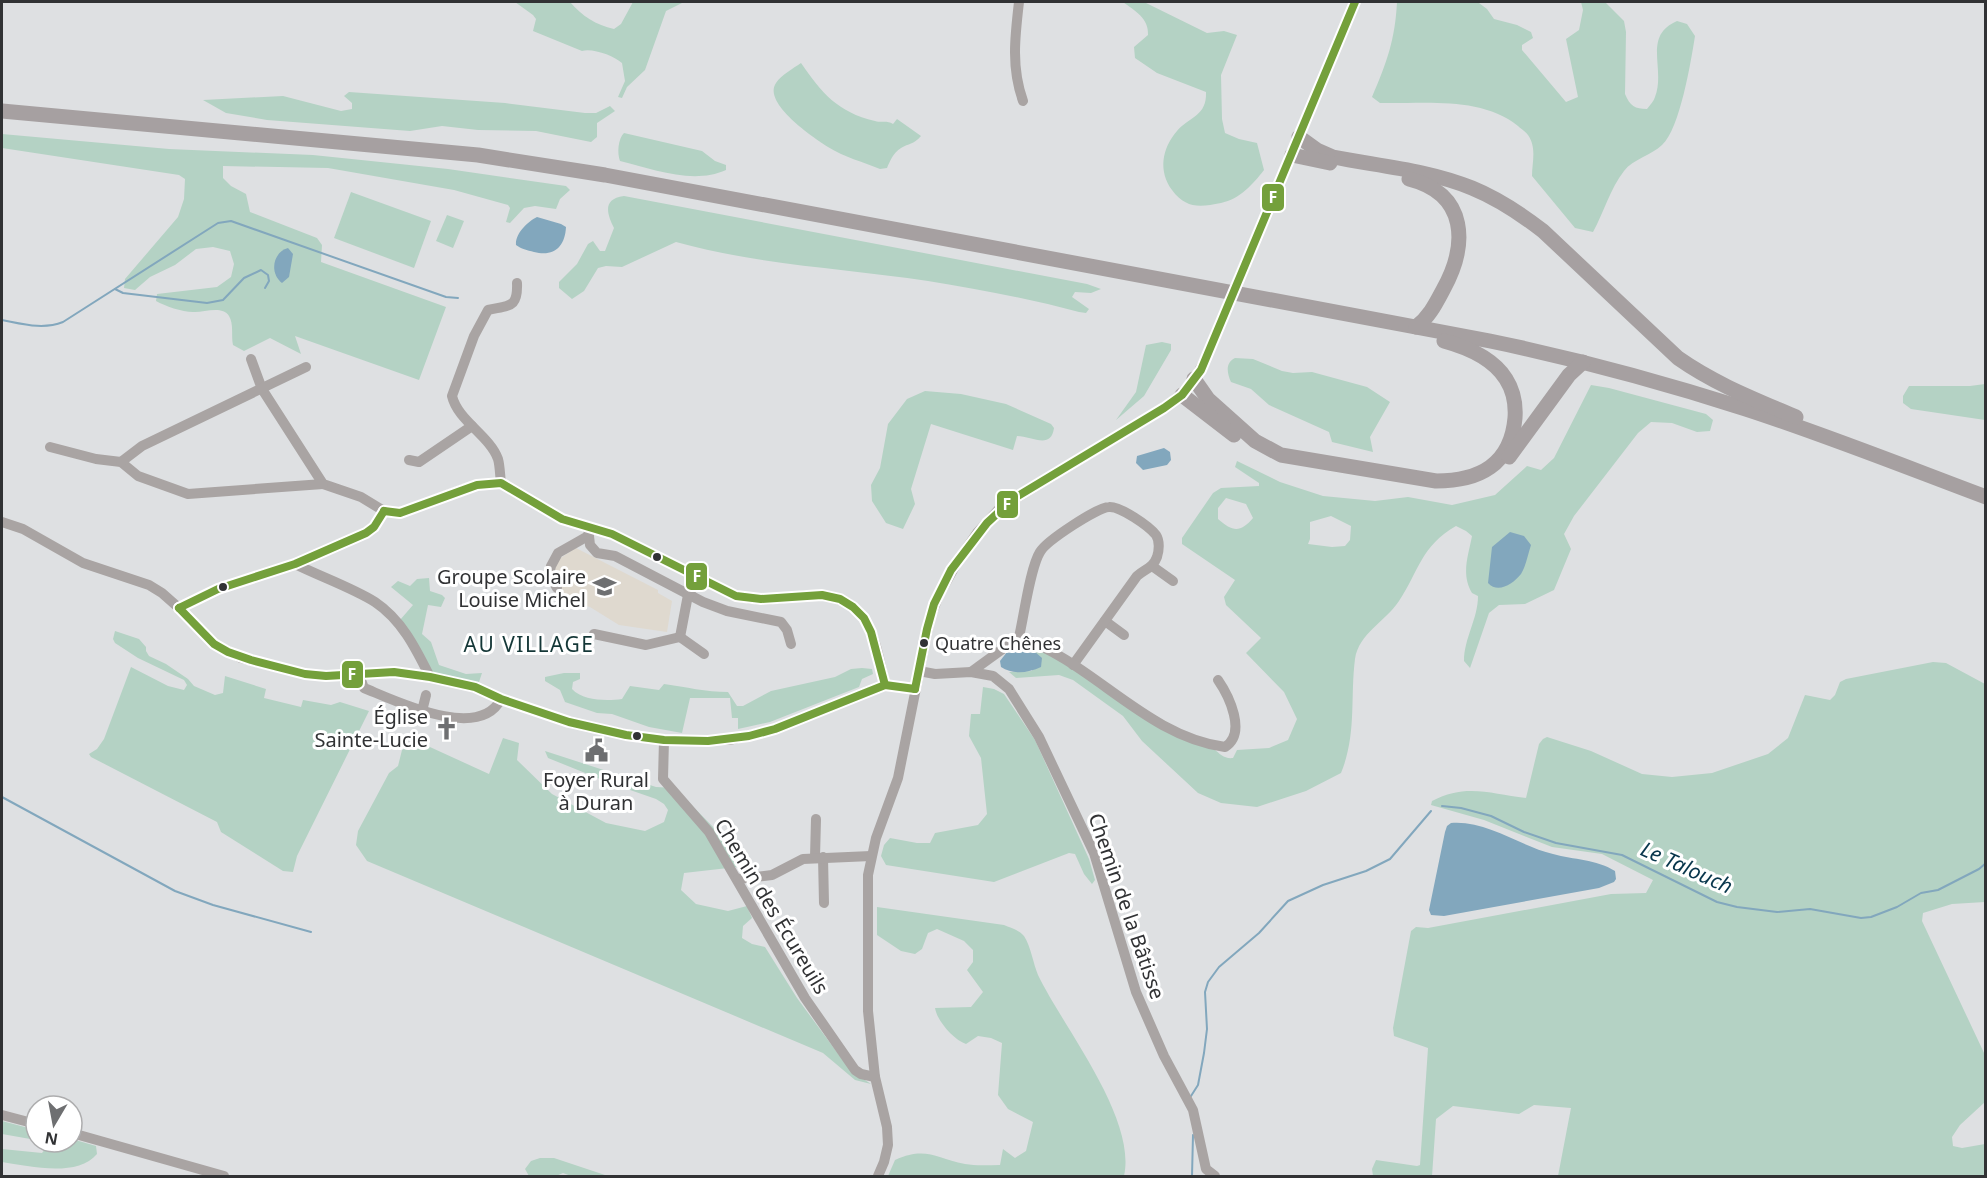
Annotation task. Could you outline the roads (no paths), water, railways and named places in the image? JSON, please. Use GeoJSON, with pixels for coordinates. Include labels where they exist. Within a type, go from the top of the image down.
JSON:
{"type":"FeatureCollection","features":[{"type":"Feature","properties":{"kind":"highway"},"geometry":{"type":"LineString","coordinates":[[2,111],[478,155],[605,175],[1517,347],[1635,375],[1748,410],[1986,497]]}},
{"type":"Feature","properties":{"kind":"highway"},"geometry":{"type":"LineString","coordinates":[[1299,137],[1317,150],[1333,157],[1442,178],[1471,187],[1495,198],[1520,213],[1543,231],[1658,341],[1702,375],[1727,388],[1863,444],[1879,458]]}},
{"type":"Feature","properties":{"kind":"highway"},"geometry":{"type":"LineString","coordinates":[[1292,155],[1412,180],[1427,185],[1448,201],[1460,234],[1458,257],[1454,270],[1428,317],[1409,326]]}},
{"type":"Feature","properties":{"kind":"highway"},"geometry":{"type":"LineString","coordinates":[[1194,379],[1208,399],[1255,441],[1281,455],[1436,481],[1458,481],[1479,475],[1498,462],[1508,447],[1514,431],[1516,403],[1505,378],[1486,359],[1459,345],[1416,334],[1409,326]]}},
{"type":"Feature","properties":{"kind":"highway"},"geometry":{"type":"LineString","coordinates":[[1182,395],[1248,446],[1288,465],[1441,491],[1466,489],[1484,482],[1500,469],[1569,375],[1583,362]]}},
{"type":"Feature","properties":{"kind":"street"},"geometry":{"type":"LineString","coordinates":[[1019,2],[1014,52],[1015,73],[1023,101]]}},
{"type":"Feature","properties":{"kind":"street"},"geometry":{"type":"LineString","coordinates":[[878,1176],[888,1145],[888,1127],[875,1077],[868,1003],[867,888],[871,856],[898,778],[930,618],[959,559],[999,508],[1158,412],[1182,395],[1201,370],[1355,2]]}},
{"type":"Feature","properties":{"kind":"street"},"geometry":{"type":"LineString","coordinates":[[501,483],[497,457],[452,399],[474,336],[488,310],[510,305],[515,301],[518,297],[517,283]]}},
{"type":"Feature","properties":{"kind":"street"},"geometry":{"type":"LineString","coordinates":[[251,359],[262,389],[322,484]]}},
{"type":"Feature","properties":{"kind":"street"},"geometry":{"type":"LineString","coordinates":[[121,462],[142,446],[306,367]]}},
{"type":"Feature","properties":{"kind":"street"},"geometry":{"type":"LineString","coordinates":[[409,460],[419,462],[472,426]]}},
{"type":"Feature","properties":{"kind":"street"},"geometry":{"type":"LineString","coordinates":[[50,447],[96,459],[121,462],[138,476],[188,494],[322,484],[362,497],[384,510],[400,513],[477,485],[501,483],[545,511],[588,532],[612,534],[736,596],[770,601],[813,595],[844,601],[865,618],[871,630],[885,685]]}},
{"type":"Feature","properties":{"kind":"street"},"geometry":{"type":"LineString","coordinates":[[919,671],[935,674],[971,672],[1019,637],[1039,553],[1050,540],[1102,508],[1115,507],[1123,510],[1156,535],[1159,549],[1152,566],[1137,576],[1073,665]]}},
{"type":"Feature","properties":{"kind":"street"},"geometry":{"type":"LineString","coordinates":[[179,609],[219,589],[295,564],[366,533],[374,527],[384,510]]}},
{"type":"Feature","properties":{"kind":"street"},"geometry":{"type":"LineString","coordinates":[[2,522],[23,529],[83,563],[149,585],[162,593],[214,644],[241,657],[326,676],[394,672],[430,677],[475,687],[501,699],[592,728],[664,740],[708,741],[749,736],[775,729],[885,685],[915,689]]}},
{"type":"Feature","properties":{"kind":"street"},"geometry":{"type":"LineString","coordinates":[[557,588],[549,574],[556,556],[588,532]]}},
{"type":"Feature","properties":{"kind":"street"},"geometry":{"type":"LineString","coordinates":[[588,532],[590,545],[597,553],[615,556],[688,595],[727,611],[781,622],[788,630],[791,644]]}},
{"type":"Feature","properties":{"kind":"street"},"geometry":{"type":"LineString","coordinates":[[295,564],[374,602],[388,613],[414,645],[430,677]]}},
{"type":"Feature","properties":{"kind":"street"},"geometry":{"type":"LineString","coordinates":[[1152,566],[1173,581]]}},
{"type":"Feature","properties":{"kind":"street"},"geometry":{"type":"LineString","coordinates":[[680,637],[688,595],[698,579]]}},
{"type":"Feature","properties":{"kind":"street"},"geometry":{"type":"LineString","coordinates":[[1105,621],[1124,635]]}},
{"type":"Feature","properties":{"kind":"street"},"geometry":{"type":"LineString","coordinates":[[594,634],[646,645],[680,637],[704,654]]}},
{"type":"Feature","properties":{"kind":"street"},"geometry":{"type":"LineString","coordinates":[[1019,637],[1052,650],[1139,712],[1172,730],[1225,747],[1231,744],[1234,716],[1228,695],[1218,680]]}},
{"type":"Feature","properties":{"kind":"street","name":"Chemin de la Bâtisse"},"geometry":{"type":"LineString","coordinates":[[971,672],[993,676],[1009,689],[1039,737],[1081,822],[1103,878],[1127,969],[1164,1056],[1193,1110],[1206,1169],[1215,1176]]}},
{"type":"Feature","properties":{"kind":"street"},"geometry":{"type":"LineString","coordinates":[[359,675],[364,688],[422,711],[457,718],[480,716],[496,709],[501,699]]}},
{"type":"Feature","properties":{"kind":"street"},"geometry":{"type":"LineString","coordinates":[[422,711],[426,695]]}},
{"type":"Feature","properties":{"kind":"street","name":"Chemin des Écureuils"},"geometry":{"type":"LineString","coordinates":[[664,740],[663,779],[709,832],[805,998],[848,1061],[861,1074],[875,1077]]}},
{"type":"Feature","properties":{"kind":"street"},"geometry":{"type":"LineString","coordinates":[[816,819],[824,903]]}},
{"type":"Feature","properties":{"kind":"street"},"geometry":{"type":"LineString","coordinates":[[738,879],[772,875],[794,862],[819,857],[871,856]]}},
{"type":"Feature","properties":{"kind":"street"},"geometry":{"type":"LineString","coordinates":[[2,1115],[24,1121]]}},
{"type":"Feature","properties":{"kind":"street"},"geometry":{"type":"LineString","coordinates":[[84,1136],[224,1176]]}},
{"type":"Feature","properties":{"kind":"water"},"geometry":{"type":"Polygon","coordinates":[[[537,217],[566,227],[561,245],[553,252],[534,252],[516,245],[517,237],[522,229],[537,217]]]}},
{"type":"Feature","properties":{"kind":"water"},"geometry":{"type":"Polygon","coordinates":[[[288,248],[293,254],[289,277],[282,283],[275,274],[274,263],[279,254],[288,248]]]}},
{"type":"Feature","properties":{"kind":"water"},"geometry":{"type":"Polygon","coordinates":[[[1164,448],[1170,452],[1171,460],[1167,465],[1143,470],[1136,463],[1137,456],[1164,448]]]}},
{"type":"Feature","properties":{"kind":"water"},"geometry":{"type":"Polygon","coordinates":[[[1510,532],[1524,536],[1531,545],[1521,574],[1510,584],[1496,588],[1488,583],[1492,547],[1510,532]]]}},
{"type":"Feature","properties":{"kind":"water"},"geometry":{"type":"Polygon","coordinates":[[[1024,647],[1034,651],[1042,658],[1041,667],[1021,672],[1001,667],[1000,661],[1007,652],[1024,647]]]}},
{"type":"Feature","properties":{"kind":"water"},"geometry":{"type":"Polygon","coordinates":[[[1451,823],[1477,825],[1541,850],[1600,864],[1615,871],[1616,879],[1599,888],[1444,916],[1431,915],[1429,910],[1445,832],[1451,823]]]}},
{"type":"Feature","properties":{"kind":"waterway"},"geometry":{"type":"LineString","coordinates":[[2,320],[40,326],[63,322],[218,223],[231,221],[446,297],[458,298]]}},
{"type":"Feature","properties":{"kind":"waterway"},"geometry":{"type":"LineString","coordinates":[[115,289],[123,293],[207,303],[223,300],[244,278],[261,270],[268,275],[269,281],[265,288]]}},
{"type":"Feature","properties":{"kind":"waterway"},"geometry":{"type":"LineString","coordinates":[[2,797],[175,891],[213,905],[311,932]]}},
{"type":"Feature","properties":{"kind":"waterway","name":"Le Talouch"},"geometry":{"type":"LineString","coordinates":[[1442,806],[1461,808],[1491,816],[1524,832],[1556,843],[1622,855],[1717,902],[1777,912],[1810,909],[1861,918],[1871,917],[1897,907],[1921,893],[1938,890],[1986,863]]}},
{"type":"Feature","properties":{"kind":"waterway","name":"Le Talouch"},"geometry":{"type":"LineString","coordinates":[[1191,1096],[1198,1085],[1204,1053],[1207,1029],[1205,992],[1208,982],[1219,967],[1259,933],[1288,901],[1323,885],[1366,871],[1390,859],[1431,811]]}},
{"type":"Feature","properties":{"kind":"waterway","name":"Le Talouch"},"geometry":{"type":"LineString","coordinates":[[1192,1176],[1193,1135]]}},
{"type":"Feature","properties":{"kind":"place","name":"Groupe Scolaire Louise Michel"},"geometry":{"type":"Point","coordinates":[604,587]}},
{"type":"Feature","properties":{"kind":"place","name":"Quatre Chênes"},"geometry":{"type":"Point","coordinates":[924,643]}},
{"type":"Feature","properties":{"kind":"place","name":"Église Sainte-Lucie"},"geometry":{"type":"Point","coordinates":[446,728]}},
{"type":"Feature","properties":{"kind":"place","name":"Foyer Rural à Duran"},"geometry":{"type":"Point","coordinates":[596,751]}},
{"type":"Feature","properties":{"kind":"district","name":"AU VILLAGE"},"geometry":{"type":"Point","coordinates":[529,644]}}]}
